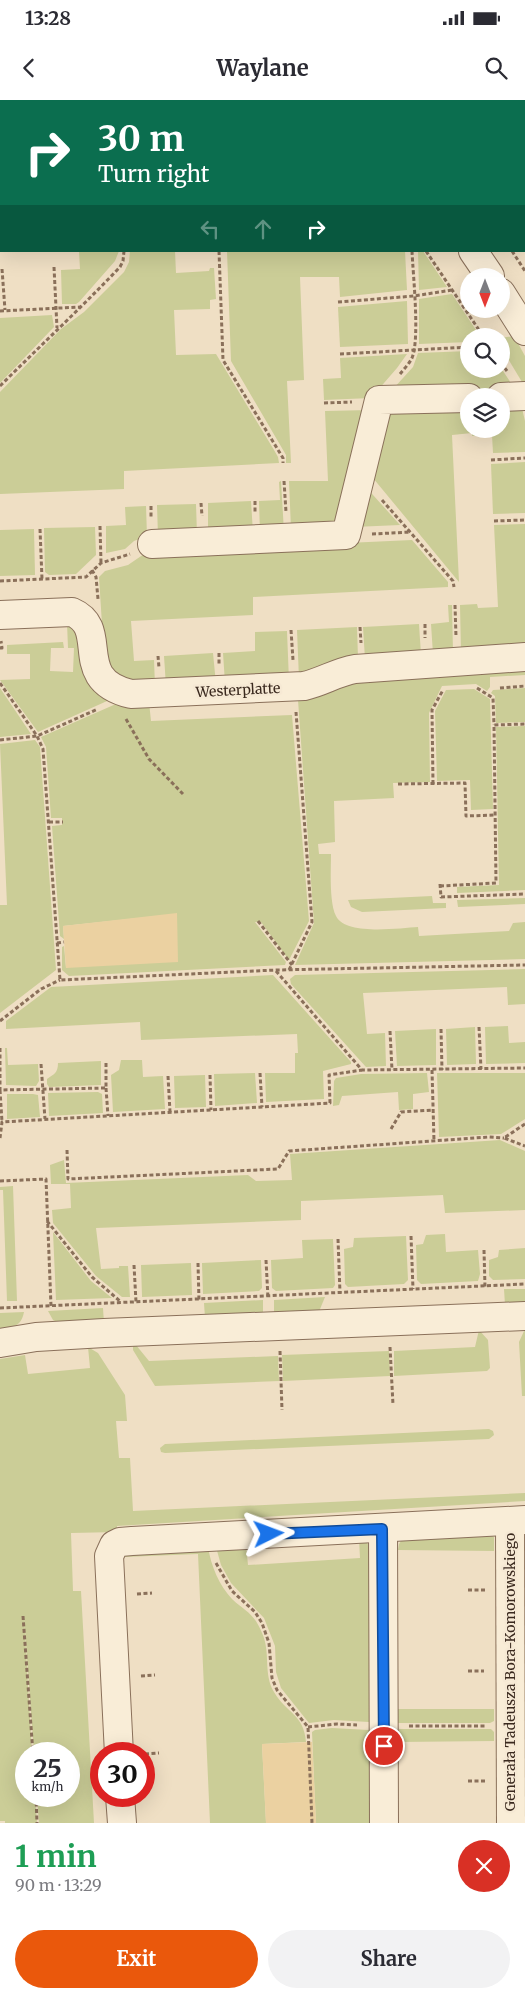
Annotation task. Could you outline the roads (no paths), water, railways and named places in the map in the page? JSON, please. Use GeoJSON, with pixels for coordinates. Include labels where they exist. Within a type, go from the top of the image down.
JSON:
{"type":"FeatureCollection","features":[{"type":"Feature","properties":{"kind":"street"},"geometry":{"type":"LineString","coordinates":[[474,252],[485,268]]}},
{"type":"Feature","properties":{"kind":"street"},"geometry":{"type":"LineString","coordinates":[[510,307],[524,329]]}},
{"type":"Feature","properties":{"kind":"street"},"geometry":{"type":"LineString","coordinates":[[510,397],[525,396]]}},
{"type":"Feature","properties":{"kind":"street"},"geometry":{"type":"LineString","coordinates":[[152,544],[346,535],[379,400],[460,398]]}},
{"type":"Feature","properties":{"kind":"street","name":"Westerplatte"},"geometry":{"type":"LineString","coordinates":[[0,615],[72,612],[78,615],[88,626],[96,671],[118,696],[295,687],[315,684],[342,671],[356,669],[525,657]]}},
{"type":"Feature","properties":{"kind":"street"},"geometry":{"type":"LineString","coordinates":[[0,1343],[36,1337],[525,1316]]}},
{"type":"Feature","properties":{"kind":"street","name":"Generała Tadeusza Bora-Komorowskiego"},"geometry":{"type":"LineString","coordinates":[[117,1742],[109,1556],[114,1544],[132,1541],[382,1529],[517,1520],[510,1726],[511,1823]]}},
{"type":"Feature","properties":{"kind":"street"},"geometry":{"type":"LineString","coordinates":[[382,1529],[384,1823]]}},
{"type":"Feature","properties":{"kind":"street"},"geometry":{"type":"LineString","coordinates":[[121,1807],[122,1823]]}}]}
